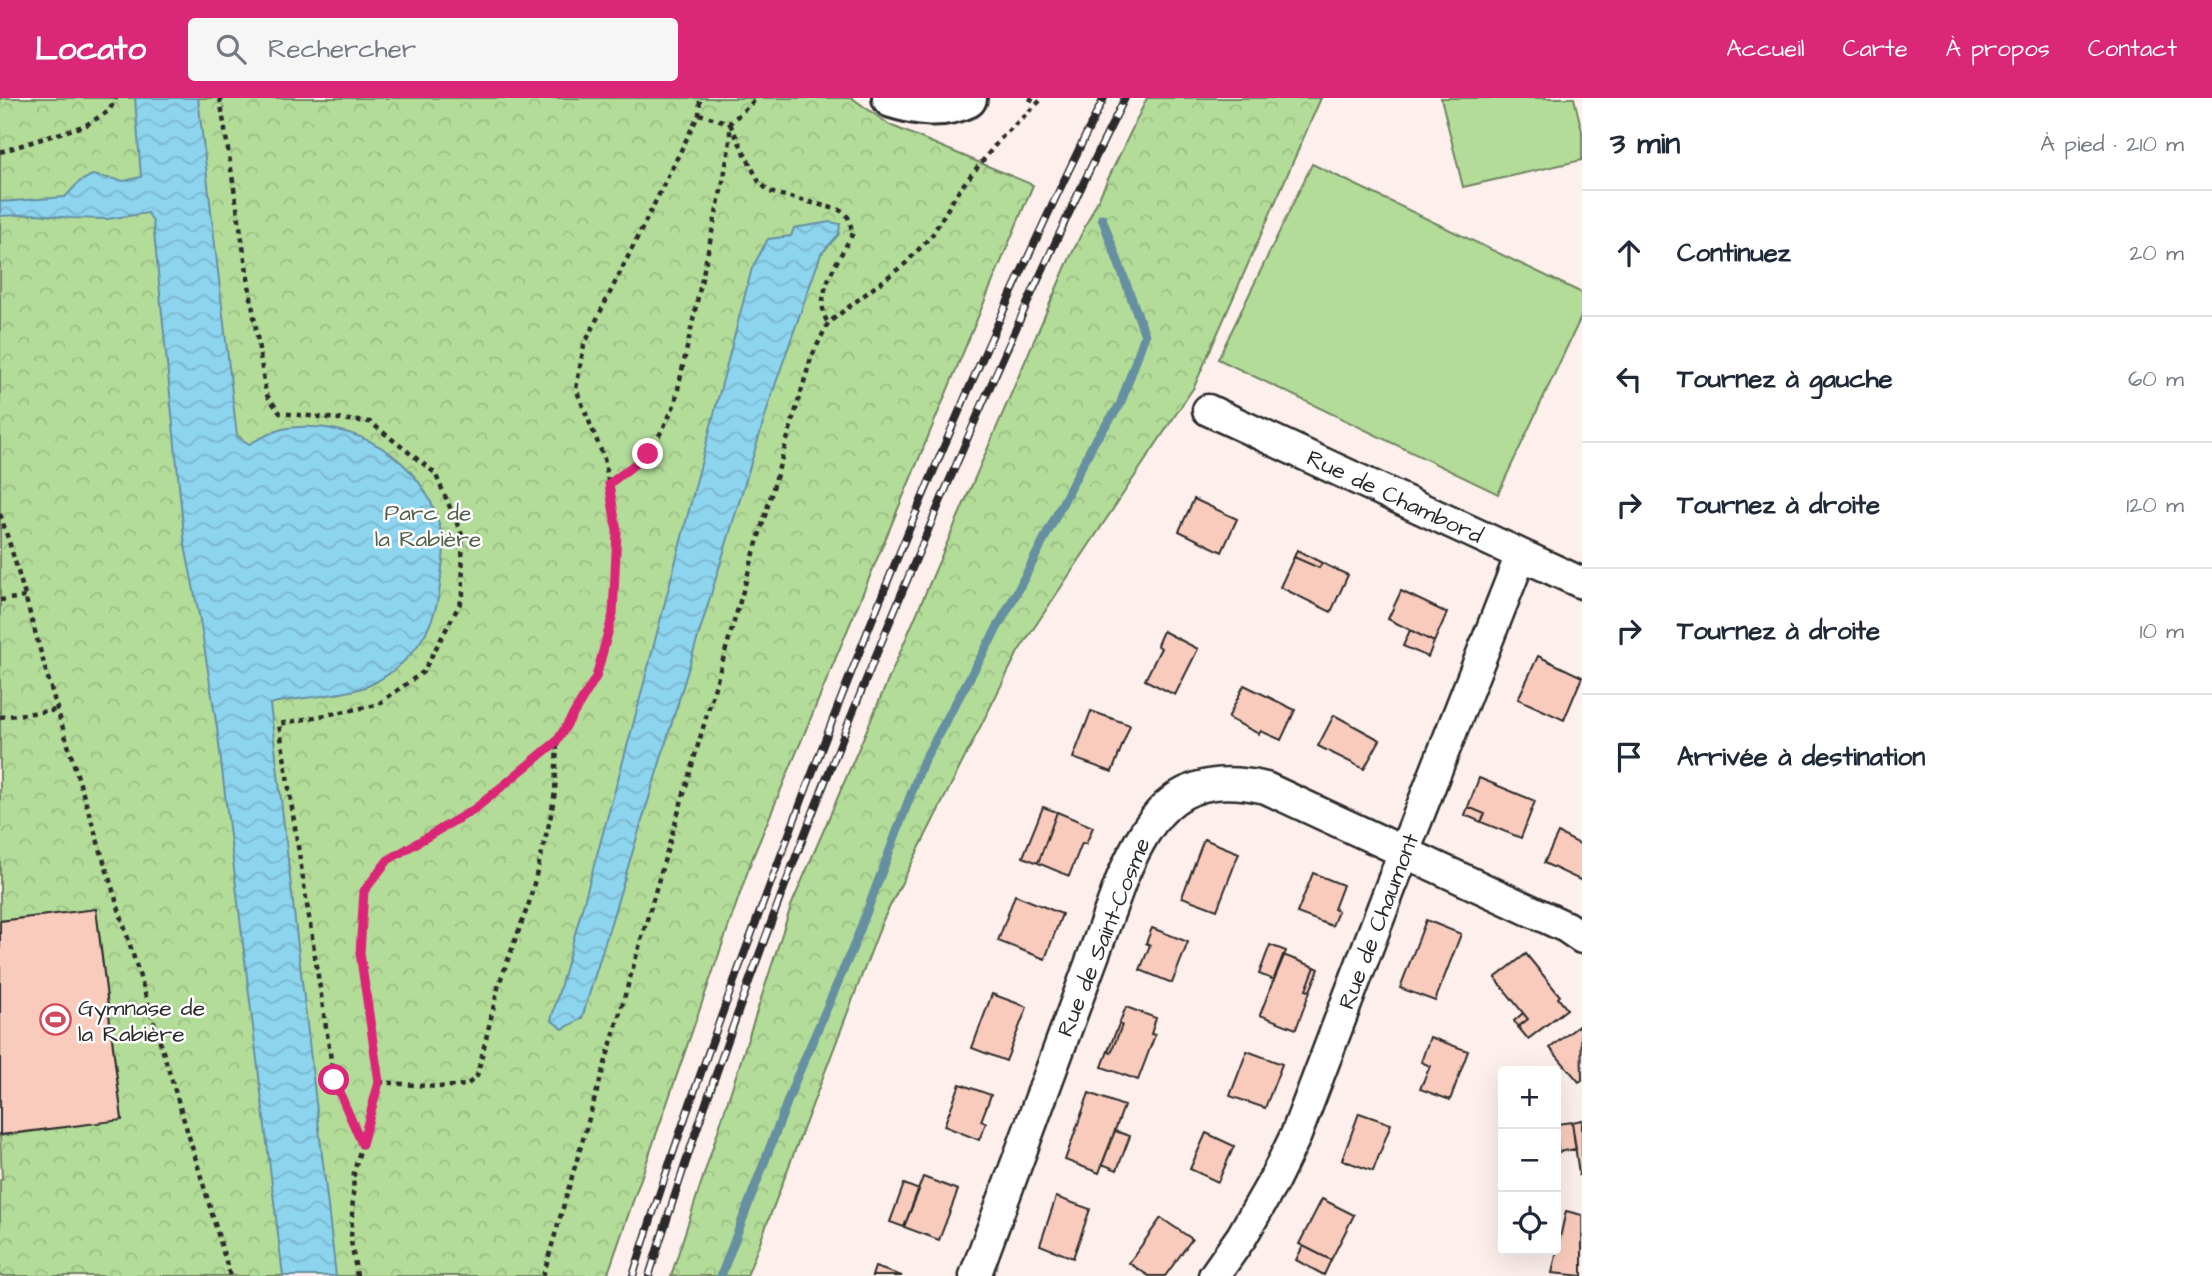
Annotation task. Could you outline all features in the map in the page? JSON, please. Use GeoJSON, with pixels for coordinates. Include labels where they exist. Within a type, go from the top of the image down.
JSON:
{"type":"FeatureCollection","features":[{"type":"Feature","properties":{"kind":"main road"},"geometry":{"type":"LineString","coordinates":[[892,98],[914,105],[932,106],[956,103],[967,98]]}},
{"type":"Feature","properties":{"kind":"street","name":"Rue de Chambord"},"geometry":{"type":"LineString","coordinates":[[1208,410],[1582,583]]}},
{"type":"Feature","properties":{"kind":"street","name":"Rue de Chaumont"},"geometry":{"type":"LineString","coordinates":[[1214,1276],[1248,1225],[1296,1135],[1521,555]]}},
{"type":"Feature","properties":{"kind":"street","name":"Rue de Saint-Cosme"},"geometry":{"type":"LineString","coordinates":[[975,1276],[1122,878],[1142,836],[1164,807],[1182,794],[1202,786],[1223,783],[1243,783],[1266,788],[1566,927],[1582,938]]}},
{"type":"Feature","properties":{"kind":"path"},"geometry":{"type":"LineString","coordinates":[[0,152],[86,125],[109,111],[117,98]]}},
{"type":"Feature","properties":{"kind":"path"},"geometry":{"type":"LineString","coordinates":[[220,98],[266,394],[280,413],[370,422],[435,473],[462,535],[463,598],[423,672],[377,705],[279,724],[334,1080],[362,1144]]}},
{"type":"Feature","properties":{"kind":"path"},"geometry":{"type":"LineString","coordinates":[[357,1276],[351,1241],[354,1172],[379,1082],[360,953],[364,891],[388,860],[476,808],[557,741],[596,677],[613,614],[617,531],[604,458],[576,389],[584,345],[699,114],[700,98]]}},
{"type":"Feature","properties":{"kind":"path"},"geometry":{"type":"LineString","coordinates":[[609,484],[648,454],[662,433],[674,402],[724,177],[730,123],[757,98]]}},
{"type":"Feature","properties":{"kind":"path"},"geometry":{"type":"LineString","coordinates":[[1029,98],[1038,103]]}},
{"type":"Feature","properties":{"kind":"path"},"geometry":{"type":"LineString","coordinates":[[543,1276],[811,358],[828,323],[906,263],[932,235],[959,190],[1001,138],[1043,98]]}},
{"type":"Feature","properties":{"kind":"path"},"geometry":{"type":"LineString","coordinates":[[699,114],[730,123],[759,182],[770,192],[840,210],[848,217],[853,233],[829,280],[823,301],[822,314],[828,323]]}},
{"type":"Feature","properties":{"kind":"path"},"geometry":{"type":"LineString","coordinates":[[0,513],[57,710],[189,1133],[230,1276]]}},
{"type":"Feature","properties":{"kind":"path"},"geometry":{"type":"LineString","coordinates":[[0,600],[25,597]]}},
{"type":"Feature","properties":{"kind":"path"},"geometry":{"type":"LineString","coordinates":[[0,717],[57,710]]}},
{"type":"Feature","properties":{"kind":"path"},"geometry":{"type":"LineString","coordinates":[[379,1082],[447,1087],[467,1085],[477,1076],[499,984],[529,903],[550,820],[555,792],[557,741]]}},
{"type":"Feature","properties":{"kind":"green space","name":"Parc de la Rabière"},"geometry":{"type":"Polygon","coordinates":[[[0,98],[852,98],[890,125],[1033,185],[752,859],[607,1276],[0,1276],[0,1136],[122,1119],[96,909],[0,921],[0,98]]]}},
{"type":"Feature","properties":{"kind":"green space"},"geometry":{"type":"Polygon","coordinates":[[[1147,98],[1321,98],[1194,387],[1018,652],[883,920],[747,1276],[671,1276],[791,906],[1066,266],[1147,98]]]}},
{"type":"Feature","properties":{"kind":"green space"},"geometry":{"type":"Polygon","coordinates":[[[1441,98],[1574,98],[1582,131],[1582,160],[1463,187],[1441,98]]]}},
{"type":"Feature","properties":{"kind":"green space"},"geometry":{"type":"Polygon","coordinates":[[[1312,164],[1582,293],[1582,315],[1498,494],[1218,359],[1312,164]]]}},
{"type":"Feature","properties":{"kind":"water"},"geometry":{"type":"Polygon","coordinates":[[[135,98],[198,98],[237,436],[249,444],[283,429],[313,427],[360,437],[382,448],[401,462],[417,480],[430,501],[444,542],[439,593],[430,625],[413,652],[402,663],[389,674],[363,688],[270,704],[336,1276],[283,1276],[217,728],[185,546],[153,222],[148,213],[107,219],[38,214],[0,216],[0,202],[65,197],[79,182],[92,175],[124,181],[141,177],[135,98]]]}},
{"type":"Feature","properties":{"kind":"water"},"geometry":{"type":"Polygon","coordinates":[[[830,222],[840,224],[839,234],[821,254],[772,394],[582,1018],[563,1029],[551,1020],[633,725],[752,268],[768,239],[791,236],[794,228],[830,222]]]}},
{"type":"Feature","properties":{"kind":"building"},"geometry":{"type":"Polygon","coordinates":[[[1194,499],[1237,519],[1222,552],[1179,531],[1194,499]]]}},
{"type":"Feature","properties":{"kind":"building"},"geometry":{"type":"Polygon","coordinates":[[[1297,550],[1322,563],[1319,568],[1294,557],[1297,550]]]}},
{"type":"Feature","properties":{"kind":"building"},"geometry":{"type":"Polygon","coordinates":[[[1294,557],[1319,568],[1322,563],[1348,575],[1331,612],[1280,587],[1294,557]]]}},
{"type":"Feature","properties":{"kind":"building"},"geometry":{"type":"Polygon","coordinates":[[[1401,591],[1447,613],[1434,642],[1388,619],[1401,591]]]}},
{"type":"Feature","properties":{"kind":"building"},"geometry":{"type":"Polygon","coordinates":[[[1410,630],[1434,642],[1428,657],[1403,646],[1410,630]]]}},
{"type":"Feature","properties":{"kind":"building"},"geometry":{"type":"Polygon","coordinates":[[[1163,631],[1198,649],[1175,695],[1145,680],[1161,648],[1157,645],[1163,631]]]}},
{"type":"Feature","properties":{"kind":"building"},"geometry":{"type":"Polygon","coordinates":[[[1538,656],[1582,677],[1564,720],[1518,699],[1538,656]]]}},
{"type":"Feature","properties":{"kind":"building"},"geometry":{"type":"Polygon","coordinates":[[[1244,685],[1295,710],[1281,740],[1261,731],[1259,734],[1228,718],[1244,685]]]}},
{"type":"Feature","properties":{"kind":"building"},"geometry":{"type":"Polygon","coordinates":[[[1091,711],[1130,725],[1112,772],[1073,758],[1091,711]]]}},
{"type":"Feature","properties":{"kind":"building"},"geometry":{"type":"Polygon","coordinates":[[[1334,715],[1380,740],[1364,769],[1318,746],[1334,715]]]}},
{"type":"Feature","properties":{"kind":"building"},"geometry":{"type":"Polygon","coordinates":[[[1479,778],[1535,801],[1521,838],[1481,822],[1485,814],[1468,807],[1479,778]]]}},
{"type":"Feature","properties":{"kind":"building"},"geometry":{"type":"Polygon","coordinates":[[[1043,807],[1057,812],[1038,863],[1023,857],[1043,807]]]}},
{"type":"Feature","properties":{"kind":"building"},"geometry":{"type":"Polygon","coordinates":[[[1468,807],[1485,814],[1481,822],[1465,815],[1468,807]]]}},
{"type":"Feature","properties":{"kind":"building"},"geometry":{"type":"Polygon","coordinates":[[[1057,812],[1093,827],[1086,844],[1082,843],[1069,876],[1038,863],[1057,812]]]}},
{"type":"Feature","properties":{"kind":"building"},"geometry":{"type":"Polygon","coordinates":[[[1558,833],[1582,845],[1582,881],[1544,863],[1558,833]]]}},
{"type":"Feature","properties":{"kind":"building"},"geometry":{"type":"Polygon","coordinates":[[[1204,839],[1239,853],[1217,910],[1182,897],[1204,839]]]}},
{"type":"Feature","properties":{"kind":"building"},"geometry":{"type":"Polygon","coordinates":[[[1313,873],[1343,885],[1334,909],[1338,911],[1332,926],[1297,913],[1313,873]]]}},
{"type":"Feature","properties":{"kind":"building"},"geometry":{"type":"Polygon","coordinates":[[[1015,895],[1062,914],[1045,959],[998,941],[1015,895]]]}},
{"type":"Feature","properties":{"kind":"building","name":"Gymnase de la Rabière"},"geometry":{"type":"Polygon","coordinates":[[[96,909],[122,1120],[0,1135],[0,921],[96,909]]]}},
{"type":"Feature","properties":{"kind":"building"},"geometry":{"type":"Polygon","coordinates":[[[1426,920],[1461,934],[1435,1001],[1400,988],[1426,920]]]}},
{"type":"Feature","properties":{"kind":"building"},"geometry":{"type":"Polygon","coordinates":[[[1152,928],[1188,942],[1172,983],[1140,970],[1150,945],[1146,943],[1152,928]]]}},
{"type":"Feature","properties":{"kind":"building"},"geometry":{"type":"Polygon","coordinates":[[[1270,945],[1286,951],[1274,980],[1259,974],[1270,945]]]}},
{"type":"Feature","properties":{"kind":"building"},"geometry":{"type":"Polygon","coordinates":[[[1526,954],[1560,996],[1558,998],[1567,1009],[1528,1039],[1518,1027],[1528,1019],[1495,978],[1526,954]]]}},
{"type":"Feature","properties":{"kind":"building"},"geometry":{"type":"Polygon","coordinates":[[[1283,955],[1315,967],[1306,990],[1310,991],[1296,1029],[1260,1015],[1283,955]]]}},
{"type":"Feature","properties":{"kind":"building"},"geometry":{"type":"Polygon","coordinates":[[[1315,967],[1319,969],[1310,991],[1306,990],[1315,967]]]}},
{"type":"Feature","properties":{"kind":"building"},"geometry":{"type":"Polygon","coordinates":[[[992,994],[1027,1007],[1006,1061],[972,1048],[992,994]]]}},
{"type":"Feature","properties":{"kind":"building"},"geometry":{"type":"Polygon","coordinates":[[[1126,1007],[1156,1018],[1151,1034],[1155,1035],[1138,1080],[1102,1067],[1108,1051],[1111,1053],[1126,1007]]]}},
{"type":"Feature","properties":{"kind":"building"},"geometry":{"type":"Polygon","coordinates":[[[1523,1013],[1528,1019],[1518,1027],[1514,1021],[1523,1013]]]}},
{"type":"Feature","properties":{"kind":"building"},"geometry":{"type":"Polygon","coordinates":[[[1119,1024],[1122,1025],[1111,1053],[1108,1051],[1119,1024]]]}},
{"type":"Feature","properties":{"kind":"building"},"geometry":{"type":"Polygon","coordinates":[[[1581,1024],[1582,1080],[1579,1082],[1550,1048],[1581,1024]]]}},
{"type":"Feature","properties":{"kind":"building"},"geometry":{"type":"Polygon","coordinates":[[[1430,1037],[1468,1051],[1450,1100],[1420,1089],[1430,1066],[1421,1062],[1430,1037]]]}},
{"type":"Feature","properties":{"kind":"building"},"geometry":{"type":"Polygon","coordinates":[[[1247,1051],[1282,1064],[1265,1108],[1230,1096],[1247,1051]]]}},
{"type":"Feature","properties":{"kind":"building"},"geometry":{"type":"Polygon","coordinates":[[[960,1084],[991,1095],[981,1121],[986,1123],[979,1140],[944,1126],[960,1084]]]}},
{"type":"Feature","properties":{"kind":"building"},"geometry":{"type":"Polygon","coordinates":[[[1089,1093],[1124,1106],[1099,1173],[1065,1160],[1089,1093]]]}},
{"type":"Feature","properties":{"kind":"building"},"geometry":{"type":"Polygon","coordinates":[[[1359,1113],[1391,1124],[1373,1171],[1342,1160],[1359,1113]]]}},
{"type":"Feature","properties":{"kind":"building"},"geometry":{"type":"Polygon","coordinates":[[[1582,1120],[1582,1175],[1579,1175],[1572,1122],[1582,1120]]]}},
{"type":"Feature","properties":{"kind":"building"},"geometry":{"type":"Polygon","coordinates":[[[1572,1122],[1576,1149],[1561,1152],[1561,1123],[1572,1122]]]}},
{"type":"Feature","properties":{"kind":"building"},"geometry":{"type":"Polygon","coordinates":[[[1115,1131],[1130,1136],[1117,1170],[1102,1164],[1115,1131]]]}},
{"type":"Feature","properties":{"kind":"building"},"geometry":{"type":"Polygon","coordinates":[[[1206,1133],[1234,1146],[1218,1182],[1190,1169],[1206,1133]]]}},
{"type":"Feature","properties":{"kind":"building"},"geometry":{"type":"Polygon","coordinates":[[[923,1177],[958,1190],[939,1240],[904,1227],[923,1177]]]}},
{"type":"Feature","properties":{"kind":"building"},"geometry":{"type":"Polygon","coordinates":[[[904,1184],[919,1190],[904,1227],[890,1222],[904,1184]]]}},
{"type":"Feature","properties":{"kind":"building"},"geometry":{"type":"Polygon","coordinates":[[[1056,1197],[1090,1209],[1073,1258],[1040,1245],[1056,1197]]]}},
{"type":"Feature","properties":{"kind":"building"},"geometry":{"type":"Polygon","coordinates":[[[1322,1199],[1354,1215],[1331,1260],[1299,1244],[1322,1199]]]}},
{"type":"Feature","properties":{"kind":"building"},"geometry":{"type":"Polygon","coordinates":[[[1566,1211],[1582,1215],[1582,1276],[1552,1273],[1556,1255],[1561,1255],[1561,1233],[1566,1211]]]}},
{"type":"Feature","properties":{"kind":"building"},"geometry":{"type":"Polygon","coordinates":[[[1161,1218],[1192,1239],[1165,1276],[1149,1276],[1129,1263],[1161,1218]]]}},
{"type":"Feature","properties":{"kind":"building"},"geometry":{"type":"Polygon","coordinates":[[[1303,1246],[1331,1260],[1324,1275],[1296,1260],[1303,1246]]]}},
{"type":"Feature","properties":{"kind":"building"},"geometry":{"type":"Polygon","coordinates":[[[875,1267],[902,1276],[872,1276],[875,1267]]]}},
{"type":"Feature","properties":{"kind":"waterway"},"geometry":{"type":"LineString","coordinates":[[721,1276],[796,1079],[855,943],[923,762],[1017,592],[1094,442],[1120,405],[1145,335],[1102,218]]}},
{"type":"Feature","properties":{"kind":"railway"},"geometry":{"type":"LineString","coordinates":[[633,1276],[727,1001],[860,649],[977,371],[1104,98]]}},
{"type":"Feature","properties":{"kind":"railway"},"geometry":{"type":"LineString","coordinates":[[649,1276],[743,997],[849,722],[996,373],[1125,98]]}},
{"type":"Feature","properties":{"kind":"place","name":"Gymnase de la Rabière"},"geometry":{"type":"Point","coordinates":[55,1020]}},
{"type":"Feature","properties":{"kind":"route"},"geometry":{"type":"LineString","coordinates":[[334,1080],[362,1144],[379,1082],[360,953],[364,891],[388,860],[476,808],[557,741],[596,677],[613,614],[617,531],[609,484],[648,454]]}}]}
